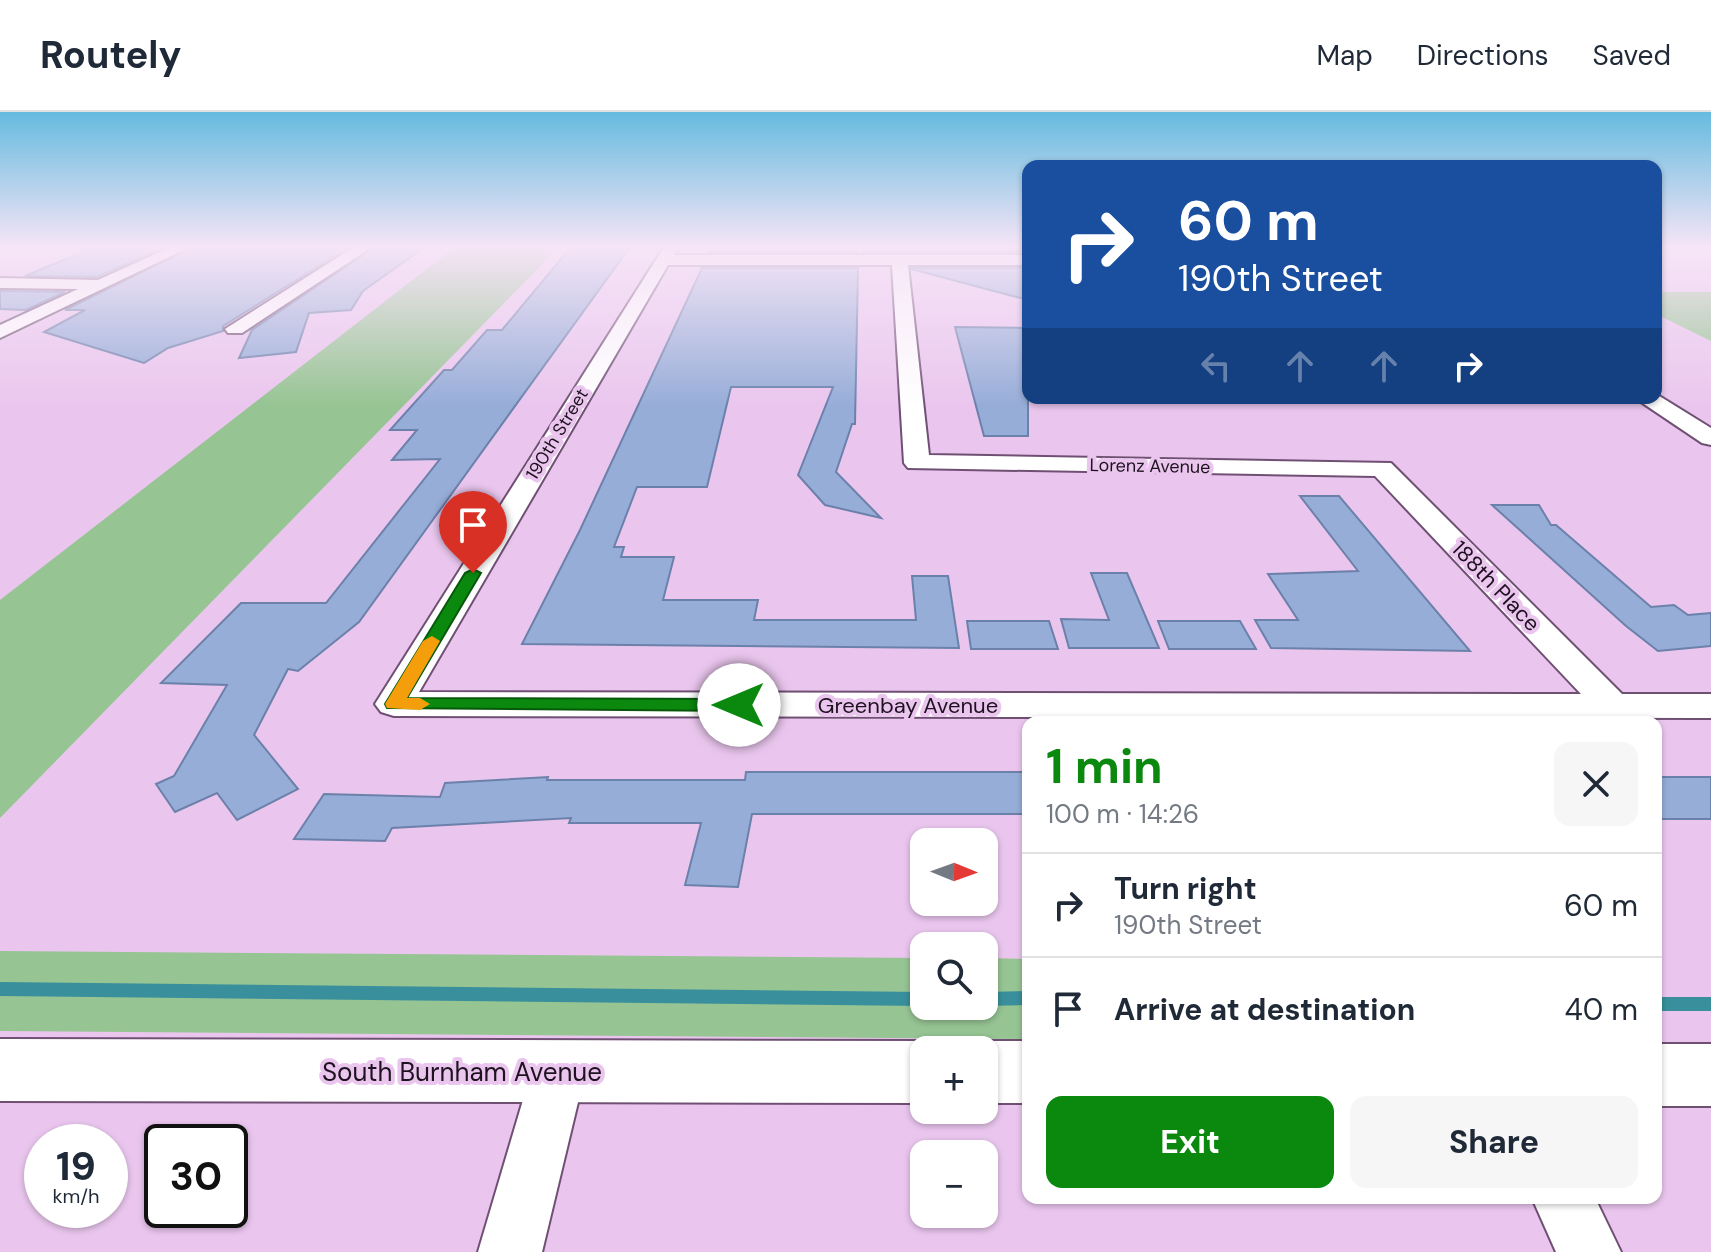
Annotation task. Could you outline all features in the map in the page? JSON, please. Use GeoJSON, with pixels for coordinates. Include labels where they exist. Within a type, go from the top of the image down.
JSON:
{"type":"FeatureCollection","features":[{"type":"Feature","properties":{"kind":"main road","name":"South Burnham Avenue"},"geometry":{"type":"LineString","coordinates":[[0,1070],[910,1072]]}},
{"type":"Feature","properties":{"kind":"main road"},"geometry":{"type":"LineString","coordinates":[[998,1072],[1022,1072]]}},
{"type":"Feature","properties":{"kind":"main road"},"geometry":{"type":"LineString","coordinates":[[1662,1075],[1711,1075]]}},
{"type":"Feature","properties":{"kind":"street"},"geometry":{"type":"LineString","coordinates":[[0,332],[68,300]]}},
{"type":"Feature","properties":{"kind":"street"},"geometry":{"type":"LineString","coordinates":[[235,329],[280,300]]}},
{"type":"Feature","properties":{"kind":"street","name":"190th Street"},"geometry":{"type":"LineString","coordinates":[[394,704],[638,300]]}},
{"type":"Feature","properties":{"kind":"street","name":"Lorenz Avenue"},"geometry":{"type":"LineString","coordinates":[[903,300],[917,463],[1382,468]]}},
{"type":"Feature","properties":{"kind":"street"},"geometry":{"type":"LineString","coordinates":[[1656,404],[1711,438]]}},
{"type":"Feature","properties":{"kind":"street","name":"188th Place"},"geometry":{"type":"LineString","coordinates":[[1382,468],[1611,704]]}},
{"type":"Feature","properties":{"kind":"street","name":"Greenbay Avenue"},"geometry":{"type":"LineString","coordinates":[[394,704],[1151,714],[1611,704],[1711,706]]}},
{"type":"Feature","properties":{"kind":"street"},"geometry":{"type":"LineString","coordinates":[[510,1252],[558,1073]]}},
{"type":"Feature","properties":{"kind":"street"},"geometry":{"type":"LineString","coordinates":[[1565,1204],[1589,1252]]}},
{"type":"Feature","properties":{"kind":"green space"},"geometry":{"type":"Polygon","coordinates":[[[386,300],[507,300],[0,818],[0,600],[386,300]]]}},
{"type":"Feature","properties":{"kind":"green space"},"geometry":{"type":"Polygon","coordinates":[[[1662,300],[1711,300],[1711,341],[1662,317],[1662,300]]]}},
{"type":"Feature","properties":{"kind":"green space"},"geometry":{"type":"Polygon","coordinates":[[[0,951],[910,958],[910,1020],[998,1020],[998,958],[1022,959],[1022,1039],[998,1039],[998,1036],[910,1038],[0,1031],[0,951]]]}},
{"type":"Feature","properties":{"kind":"building"},"geometry":{"type":"Polygon","coordinates":[[[0,300],[47,300],[26,310],[0,309],[0,300]]]}},
{"type":"Feature","properties":{"kind":"building"},"geometry":{"type":"Polygon","coordinates":[[[85,300],[264,300],[223,326],[223,331],[168,348],[144,363],[44,332],[85,310],[65,310],[85,300]]]}},
{"type":"Feature","properties":{"kind":"building"},"geometry":{"type":"Polygon","coordinates":[[[296,300],[357,300],[351,310],[309,313],[296,352],[239,358],[252,330],[296,300]]]}},
{"type":"Feature","properties":{"kind":"building"},"geometry":{"type":"Polygon","coordinates":[[[527,300],[592,300],[359,622],[298,671],[288,669],[254,735],[298,789],[237,820],[217,793],[175,812],[156,784],[174,776],[227,685],[161,683],[241,603],[326,603],[440,459],[392,460],[417,430],[390,430],[444,370],[452,370],[487,330],[502,330],[527,300]]]}},
{"type":"Feature","properties":{"kind":"building"},"geometry":{"type":"Polygon","coordinates":[[[687,300],[857,300],[855,424],[852,424],[836,472],[881,518],[825,505],[798,475],[833,387],[731,387],[707,487],[637,487],[614,547],[624,547],[621,557],[674,557],[663,600],[758,600],[754,620],[916,620],[912,576],[948,576],[959,648],[522,644],[580,530],[687,300]]]}},
{"type":"Feature","properties":{"kind":"building"},"geometry":{"type":"Polygon","coordinates":[[[955,327],[1022,328],[1022,404],[1028,404],[1028,436],[984,436],[955,327]]]}},
{"type":"Feature","properties":{"kind":"building"},"geometry":{"type":"Polygon","coordinates":[[[1300,496],[1339,496],[1470,651],[1271,648],[1255,620],[1298,620],[1268,574],[1358,571],[1300,496]]]}},
{"type":"Feature","properties":{"kind":"building"},"geometry":{"type":"Polygon","coordinates":[[[1492,505],[1539,505],[1551,525],[1556,525],[1651,607],[1674,605],[1688,615],[1711,613],[1711,646],[1658,651],[1492,505]]]}},
{"type":"Feature","properties":{"kind":"building"},"geometry":{"type":"Polygon","coordinates":[[[1091,573],[1127,573],[1159,648],[1069,648],[1061,619],[1109,620],[1091,573]]]}},
{"type":"Feature","properties":{"kind":"building"},"geometry":{"type":"Polygon","coordinates":[[[967,621],[1049,621],[1058,649],[971,649],[967,621]]]}},
{"type":"Feature","properties":{"kind":"building"},"geometry":{"type":"Polygon","coordinates":[[[1158,621],[1240,621],[1256,649],[1169,649],[1158,621]]]}},
{"type":"Feature","properties":{"kind":"building"},"geometry":{"type":"Polygon","coordinates":[[[746,772],[1022,772],[1022,814],[752,814],[738,887],[685,885],[701,823],[569,823],[571,818],[392,828],[385,841],[294,839],[324,794],[440,797],[445,783],[548,777],[547,780],[745,780],[746,772]]]}},
{"type":"Feature","properties":{"kind":"building"},"geometry":{"type":"Polygon","coordinates":[[[1662,777],[1711,777],[1711,819],[1662,819],[1662,777]]]}},
{"type":"Feature","properties":{"kind":"waterway"},"geometry":{"type":"LineString","coordinates":[[0,989],[910,999]]}},
{"type":"Feature","properties":{"kind":"waterway"},"geometry":{"type":"LineString","coordinates":[[998,999],[1022,998]]}},
{"type":"Feature","properties":{"kind":"waterway"},"geometry":{"type":"LineString","coordinates":[[1662,1004],[1711,1004]]}},
{"type":"Feature","properties":{"kind":"slow traffic"},"geometry":{"type":"LineString","coordinates":[[420,704],[394,704],[432,641]]}},
{"type":"Feature","properties":{"kind":"route"},"geometry":{"type":"LineString","coordinates":[[473,573],[394,704],[739,705]]}}]}
